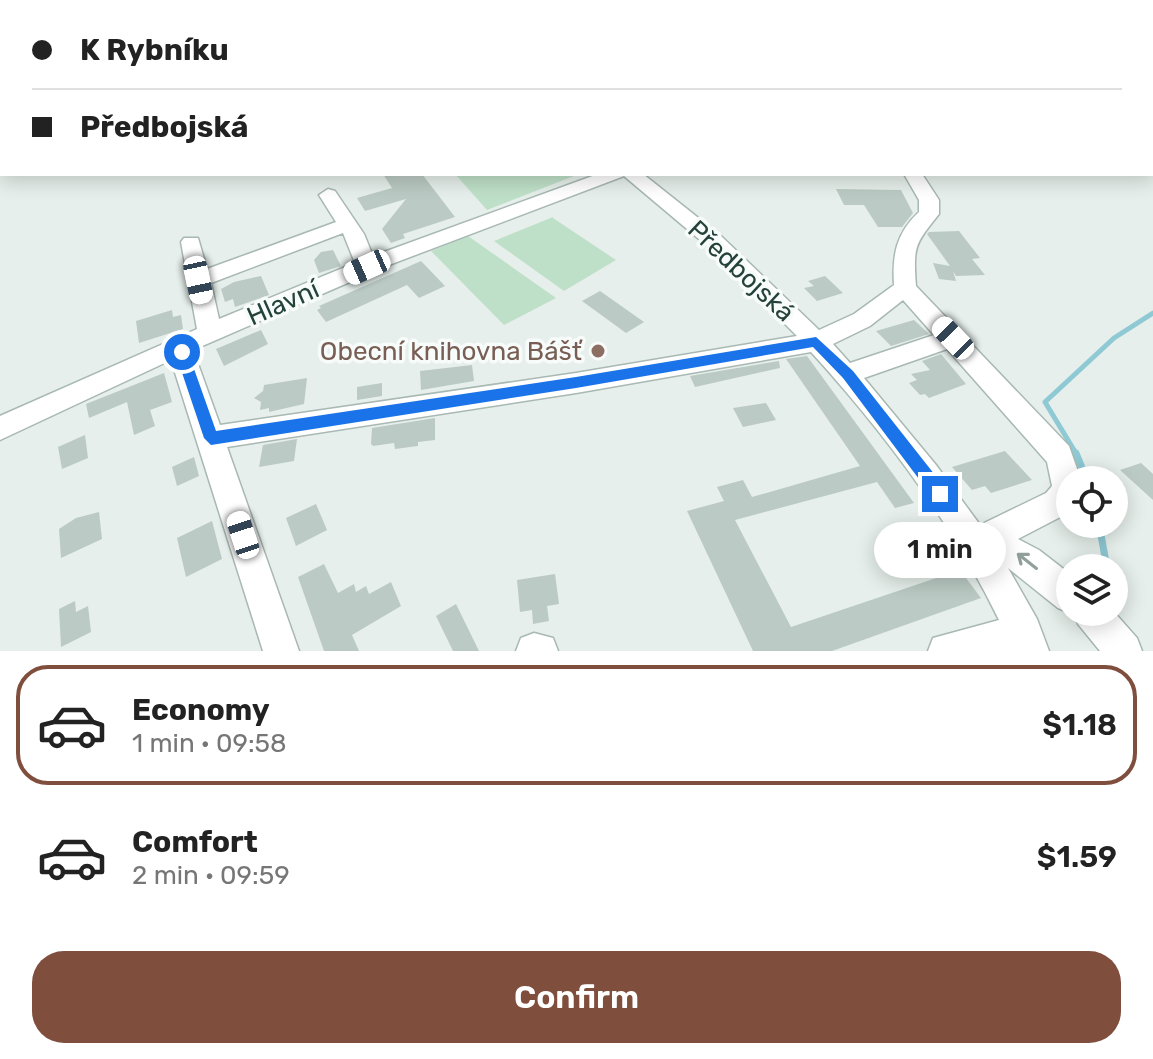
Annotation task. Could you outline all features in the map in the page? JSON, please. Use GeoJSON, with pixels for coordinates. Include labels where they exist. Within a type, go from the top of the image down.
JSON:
{"type":"FeatureCollection","features":[{"type":"Feature","properties":{"kind":"street","name":"Hlavní"},"geometry":{"type":"LineString","coordinates":[[0,429],[367,267],[487,219],[610,176]]}},
{"type":"Feature","properties":{"kind":"street","name":"Předbojská"},"geometry":{"type":"LineString","coordinates":[[634,176],[766,291],[848,374],[976,543],[1028,641]]}},
{"type":"Feature","properties":{"kind":"street"},"geometry":{"type":"LineString","coordinates":[[914,176],[929,200],[929,214],[910,228],[903,258],[905,288],[1059,455],[1066,472],[1067,490],[1057,503],[976,543]]}},
{"type":"Feature","properties":{"kind":"street"},"geometry":{"type":"LineString","coordinates":[[328,195],[348,224],[367,267]]}},
{"type":"Feature","properties":{"kind":"street"},"geometry":{"type":"LineString","coordinates":[[198,280],[348,224]]}},
{"type":"Feature","properties":{"kind":"street"},"geometry":{"type":"LineString","coordinates":[[191,242],[210,335]]}},
{"type":"Feature","properties":{"kind":"street"},"geometry":{"type":"LineString","coordinates":[[211,438],[576,383],[816,342],[862,320],[905,288]]}},
{"type":"Feature","properties":{"kind":"street"},"geometry":{"type":"LineString","coordinates":[[848,374],[953,338]]}},
{"type":"Feature","properties":{"kind":"street"},"geometry":{"type":"LineString","coordinates":[[180,348],[281,651]]}},
{"type":"Feature","properties":{"kind":"street"},"geometry":{"type":"LineString","coordinates":[[976,543],[1010,549],[1056,585]]}},
{"type":"Feature","properties":{"kind":"street"},"geometry":{"type":"LineString","coordinates":[[946,651],[1028,641]]}},
{"type":"Feature","properties":{"kind":"street"},"geometry":{"type":"LineString","coordinates":[[534,651],[540,651]]}},
{"type":"Feature","properties":{"kind":"green space"},"geometry":{"type":"Polygon","coordinates":[[[457,176],[574,176],[487,210],[457,176]]]}},
{"type":"Feature","properties":{"kind":"green space"},"geometry":{"type":"Polygon","coordinates":[[[553,217],[616,260],[564,291],[494,241],[553,217]]]}},
{"type":"Feature","properties":{"kind":"green space"},"geometry":{"type":"Polygon","coordinates":[[[468,236],[556,298],[504,325],[431,251],[468,236]]]}},
{"type":"Feature","properties":{"kind":"building"},"geometry":{"type":"Polygon","coordinates":[[[384,176],[424,176],[455,217],[403,234],[405,238],[391,243],[382,229],[406,199],[365,211],[357,198],[392,188],[384,176]]]}},
{"type":"Feature","properties":{"kind":"building"},"geometry":{"type":"Polygon","coordinates":[[[836,189],[901,190],[913,213],[902,227],[878,227],[864,205],[844,205],[836,189]]]}},
{"type":"Feature","properties":{"kind":"building"},"geometry":{"type":"Polygon","coordinates":[[[959,231],[980,258],[972,259],[985,275],[956,276],[953,271],[956,281],[939,279],[933,263],[950,266],[927,234],[959,231]]]}},
{"type":"Feature","properties":{"kind":"building"},"geometry":{"type":"Polygon","coordinates":[[[333,250],[341,266],[319,273],[314,260],[321,252],[333,250]]]}},
{"type":"Feature","properties":{"kind":"building"},"geometry":{"type":"Polygon","coordinates":[[[421,261],[445,286],[419,298],[407,285],[326,322],[317,310],[321,308],[319,306],[421,261]]]}},
{"type":"Feature","properties":{"kind":"building"},"geometry":{"type":"Polygon","coordinates":[[[261,276],[269,295],[235,307],[233,299],[225,302],[221,289],[234,282],[261,276]]]}},
{"type":"Feature","properties":{"kind":"building"},"geometry":{"type":"Polygon","coordinates":[[[825,276],[843,293],[817,301],[804,288],[814,286],[808,281],[825,276]]]}},
{"type":"Feature","properties":{"kind":"building"},"geometry":{"type":"Polygon","coordinates":[[[600,291],[644,322],[626,333],[582,301],[600,291]]]}},
{"type":"Feature","properties":{"kind":"building"},"geometry":{"type":"Polygon","coordinates":[[[172,310],[173,317],[181,315],[183,329],[139,343],[136,321],[172,310]]]}},
{"type":"Feature","properties":{"kind":"building"},"geometry":{"type":"Polygon","coordinates":[[[914,320],[929,334],[891,346],[876,331],[914,320]]]}},
{"type":"Feature","properties":{"kind":"building"},"geometry":{"type":"Polygon","coordinates":[[[261,330],[268,344],[224,366],[216,349],[261,330]]]}},
{"type":"Feature","properties":{"kind":"building"},"geometry":{"type":"Polygon","coordinates":[[[941,354],[966,384],[929,398],[925,394],[920,395],[909,383],[917,380],[911,374],[930,370],[922,361],[941,354]]]}},
{"type":"Feature","properties":{"kind":"building"},"geometry":{"type":"Polygon","coordinates":[[[807,356],[914,503],[895,508],[877,482],[735,520],[791,627],[960,570],[981,598],[832,651],[753,651],[687,511],[724,501],[717,487],[743,480],[752,497],[860,466],[786,359],[807,356]]]}},
{"type":"Feature","properties":{"kind":"building"},"geometry":{"type":"Polygon","coordinates":[[[779,361],[780,368],[695,387],[690,376],[779,361]]]}},
{"type":"Feature","properties":{"kind":"building"},"geometry":{"type":"Polygon","coordinates":[[[472,365],[474,381],[421,390],[420,371],[472,365]]]}},
{"type":"Feature","properties":{"kind":"building"},"geometry":{"type":"Polygon","coordinates":[[[164,373],[172,402],[150,410],[155,426],[134,435],[127,402],[89,418],[86,404],[164,373]]]}},
{"type":"Feature","properties":{"kind":"building"},"geometry":{"type":"Polygon","coordinates":[[[307,378],[304,404],[269,412],[269,408],[260,410],[261,402],[254,398],[263,391],[264,385],[307,378]]]}},
{"type":"Feature","properties":{"kind":"building"},"geometry":{"type":"Polygon","coordinates":[[[382,383],[382,396],[357,400],[357,387],[382,383]]]}},
{"type":"Feature","properties":{"kind":"building"},"geometry":{"type":"Polygon","coordinates":[[[766,403],[776,420],[743,427],[733,408],[766,403]]]}},
{"type":"Feature","properties":{"kind":"building"},"geometry":{"type":"Polygon","coordinates":[[[435,418],[435,440],[395,449],[394,443],[371,444],[372,428],[435,418]]]}},
{"type":"Feature","properties":{"kind":"building"},"geometry":{"type":"Polygon","coordinates":[[[85,435],[88,458],[62,469],[58,447],[85,435]]]}},
{"type":"Feature","properties":{"kind":"building"},"geometry":{"type":"Polygon","coordinates":[[[297,439],[294,461],[259,467],[263,445],[297,439]]]}},
{"type":"Feature","properties":{"kind":"building"},"geometry":{"type":"Polygon","coordinates":[[[1005,451],[1032,480],[991,493],[985,486],[972,490],[952,467],[1005,451]]]}},
{"type":"Feature","properties":{"kind":"building"},"geometry":{"type":"Polygon","coordinates":[[[194,457],[199,476],[177,486],[172,467],[194,457]]]}},
{"type":"Feature","properties":{"kind":"building"},"geometry":{"type":"Polygon","coordinates":[[[1141,463],[1153,474],[1153,500],[1128,477],[1128,467],[1141,463]]]}},
{"type":"Feature","properties":{"kind":"building"},"geometry":{"type":"Polygon","coordinates":[[[316,504],[327,530],[296,546],[286,518],[316,504]]]}},
{"type":"Feature","properties":{"kind":"building"},"geometry":{"type":"Polygon","coordinates":[[[99,512],[102,539],[61,558],[59,529],[76,518],[99,512]]]}},
{"type":"Feature","properties":{"kind":"building"},"geometry":{"type":"Polygon","coordinates":[[[212,521],[222,559],[186,577],[177,538],[212,521]]]}},
{"type":"Feature","properties":{"kind":"building"},"geometry":{"type":"Polygon","coordinates":[[[324,564],[338,593],[354,584],[356,592],[366,586],[369,594],[391,582],[401,606],[352,635],[359,651],[324,651],[298,577],[324,564]]]}},
{"type":"Feature","properties":{"kind":"building"},"geometry":{"type":"Polygon","coordinates":[[[555,574],[559,604],[547,606],[549,621],[533,624],[532,610],[520,612],[517,580],[555,574]]]}},
{"type":"Feature","properties":{"kind":"building"},"geometry":{"type":"Polygon","coordinates":[[[75,601],[76,612],[88,606],[91,632],[61,647],[59,609],[75,601]]]}},
{"type":"Feature","properties":{"kind":"building"},"geometry":{"type":"Polygon","coordinates":[[[456,604],[479,651],[453,651],[436,616],[456,604]]]}},
{"type":"Feature","properties":{"kind":"waterway"},"geometry":{"type":"LineString","coordinates":[[1076,454],[1045,402],[1114,338],[1153,313]]}},
{"type":"Feature","properties":{"kind":"waterway"},"geometry":{"type":"LineString","coordinates":[[1076,454],[1081,466]]}},
{"type":"Feature","properties":{"kind":"waterway"},"geometry":{"type":"LineString","coordinates":[[1102,538],[1104,554]]}},
{"type":"Feature","properties":{"kind":"place","name":"Obecní knihovna Bášť"},"geometry":{"type":"Point","coordinates":[598,351]}},
{"type":"Feature","properties":{"kind":"route"},"geometry":{"type":"LineString","coordinates":[[182,352],[211,438],[576,383],[816,342],[848,374],[940,494]]}}]}
